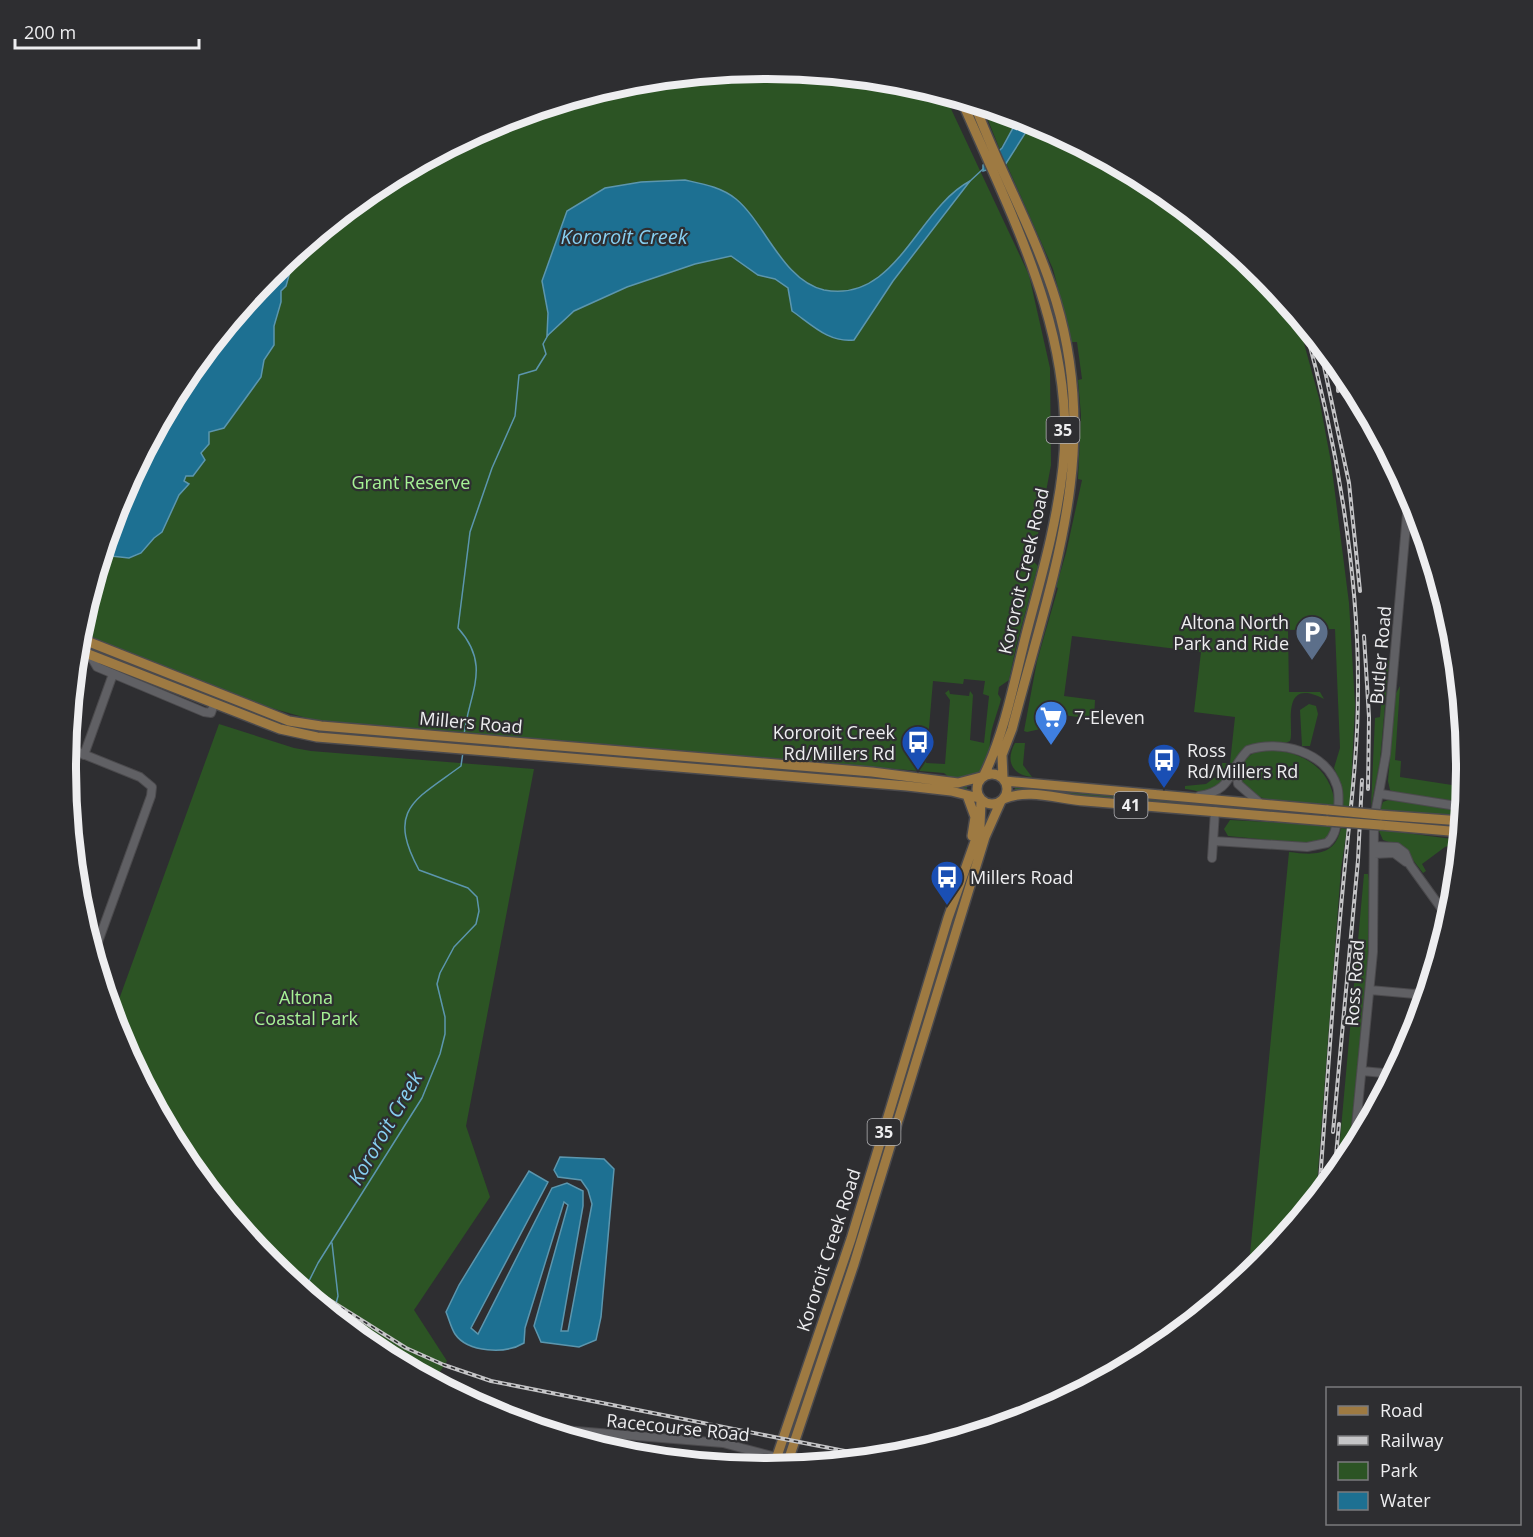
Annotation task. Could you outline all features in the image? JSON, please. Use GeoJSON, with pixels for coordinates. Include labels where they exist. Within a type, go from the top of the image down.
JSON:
{"type":"FeatureCollection","features":[{"type":"Feature","properties":{"kind":"main road","name":"Kororoit Creek Road"},"geometry":{"type":"LineString","coordinates":[[966,108],[1020,208],[1045,270],[1062,322],[1072,380],[1075,452],[1066,523],[1012,729],[1002,755],[1004,780]]}},
{"type":"Feature","properties":{"kind":"main road","name":"Kororoit Creek Road"},"geometry":{"type":"LineString","coordinates":[[976,111],[1010,213],[1032,263],[1054,339],[1061,383],[1063,465],[1048,550],[997,744],[983,776]]}},
{"type":"Feature","properties":{"kind":"main road","name":"Millers Road"},"geometry":{"type":"LineString","coordinates":[[89,642],[289,721],[321,726],[872,772],[958,783],[983,776]]}},
{"type":"Feature","properties":{"kind":"main road","name":"Millers Road"},"geometry":{"type":"LineString","coordinates":[[86,654],[280,729],[302,735],[951,791],[980,799]]}},
{"type":"Feature","properties":{"kind":"main road"},"geometry":{"type":"LineString","coordinates":[[214,704],[218,693]]}},
{"type":"Feature","properties":{"kind":"main road"},"geometry":{"type":"LineString","coordinates":[[983,776],[995,774],[1004,780]]}},
{"type":"Feature","properties":{"kind":"main road","name":"35"},"geometry":{"type":"LineString","coordinates":[[980,799],[977,785],[983,776]]}},
{"type":"Feature","properties":{"kind":"main road","name":"41"},"geometry":{"type":"LineString","coordinates":[[1004,780],[1328,810],[1453,831]]}},
{"type":"Feature","properties":{"kind":"main road","name":"35"},"geometry":{"type":"LineString","coordinates":[[1002,800],[1007,790],[1004,780]]}},
{"type":"Feature","properties":{"kind":"main road","name":"41"},"geometry":{"type":"LineString","coordinates":[[1002,800],[1016,794],[1033,794],[1064,799],[1328,821],[1454,821]]}},
{"type":"Feature","properties":{"kind":"main road"},"geometry":{"type":"LineString","coordinates":[[967,795],[975,817],[969,855]]}},
{"type":"Feature","properties":{"kind":"main road","name":"Kororoit Creek Road"},"geometry":{"type":"LineString","coordinates":[[776,1457],[852,1239],[916,1024],[981,823],[980,799]]}},
{"type":"Feature","properties":{"kind":"main road"},"geometry":{"type":"LineString","coordinates":[[980,799],[990,804],[1002,800]]}},
{"type":"Feature","properties":{"kind":"main road","name":"Kororoit Creek Road"},"geometry":{"type":"LineString","coordinates":[[789,1457],[854,1264],[990,823],[1002,800]]}},
{"type":"Feature","properties":{"kind":"main road"},"geometry":{"type":"LineString","coordinates":[[960,883],[972,879]]}},
{"type":"Feature","properties":{"kind":"main road"},"geometry":{"type":"LineString","coordinates":[[916,1024],[927,1028]]}},
{"type":"Feature","properties":{"kind":"main road"},"geometry":{"type":"LineString","coordinates":[[801,1382],[812,1386]]}},
{"type":"Feature","properties":{"kind":"main road"},"geometry":{"type":"LineString","coordinates":[[796,1396],[808,1400]]}},
{"type":"Feature","properties":{"kind":"street","name":"Butler Road"},"geometry":{"type":"LineString","coordinates":[[1378,820],[1407,512]]}},
{"type":"Feature","properties":{"kind":"street"},"geometry":{"type":"LineString","coordinates":[[90,655],[97,667],[204,712],[211,713],[214,704]]}},
{"type":"Feature","properties":{"kind":"street"},"geometry":{"type":"LineString","coordinates":[[84,755],[113,674]]}},
{"type":"Feature","properties":{"kind":"street"},"geometry":{"type":"LineString","coordinates":[[1189,798],[1218,791],[1226,784],[1241,757],[1256,747],[1294,749],[1312,755],[1331,774],[1338,787],[1336,831],[1327,843],[1307,847],[1214,841]]}},
{"type":"Feature","properties":{"kind":"street"},"geometry":{"type":"LineString","coordinates":[[77,752],[140,777],[149,783],[153,792],[98,940]]}},
{"type":"Feature","properties":{"kind":"street"},"geometry":{"type":"LineString","coordinates":[[1236,768],[1238,784],[1244,792],[1263,805]]}},
{"type":"Feature","properties":{"kind":"street"},"geometry":{"type":"LineString","coordinates":[[1381,794],[1455,806]]}},
{"type":"Feature","properties":{"kind":"street"},"geometry":{"type":"LineString","coordinates":[[1212,858],[1215,811]]}},
{"type":"Feature","properties":{"kind":"street","name":"Ross Road"},"geometry":{"type":"LineString","coordinates":[[1356,1126],[1370,990],[1374,850],[1378,820]]}},
{"type":"Feature","properties":{"kind":"street"},"geometry":{"type":"LineString","coordinates":[[1374,850],[1394,853],[1410,865],[1442,909]]}},
{"type":"Feature","properties":{"kind":"street"},"geometry":{"type":"LineString","coordinates":[[1370,990],[1415,994],[1419,992]]}},
{"type":"Feature","properties":{"kind":"street"},"geometry":{"type":"LineString","coordinates":[[1362,1071],[1385,1073]]}},
{"type":"Feature","properties":{"kind":"street","name":"Racecourse Road"},"geometry":{"type":"LineString","coordinates":[[574,1431],[723,1443],[776,1457]]}},
{"type":"Feature","properties":{"kind":"green space","name":"Grant Reserve"},"geometry":{"type":"Polygon","coordinates":[[[766,79],[857,84],[948,103],[1029,275],[1050,368],[1051,465],[1033,561],[1038,566],[1009,680],[999,687],[998,694],[1001,699],[985,766],[980,771],[968,777],[950,778],[944,773],[317,721],[264,706],[89,637],[113,547],[129,504],[169,423],[219,348],[279,281],[312,250],[346,221],[383,195],[461,150],[502,131],[588,102],[676,84],[766,79]],[[964,679],[963,684],[933,681],[926,763],[945,764],[950,700],[945,693],[949,690],[950,694],[969,696],[970,691],[973,695],[970,740],[984,743],[989,696],[983,694],[985,681],[964,679]]]}},
{"type":"Feature","properties":{"kind":"green space"},"geometry":{"type":"Polygon","coordinates":[[[986,114],[1014,125],[1000,150],[986,114]]]}},
{"type":"Feature","properties":{"kind":"green space"},"geometry":{"type":"Polygon","coordinates":[[[1027,130],[1112,171],[1187,221],[1221,250],[1254,281],[1301,333],[1319,398],[1331,462],[1349,603],[1355,705],[1350,807],[1343,806],[1340,782],[1334,768],[1340,748],[1335,629],[1288,630],[1289,692],[1320,692],[1324,699],[1310,693],[1300,694],[1294,699],[1290,741],[1279,744],[1251,745],[1242,753],[1225,781],[1214,791],[1207,793],[1185,789],[1185,786],[1206,784],[1221,773],[1222,763],[1230,763],[1235,717],[1194,712],[1201,652],[1072,636],[1064,696],[1095,700],[1094,719],[1062,715],[1051,717],[1045,728],[1024,731],[1037,661],[1058,588],[1056,587],[1082,480],[1078,479],[1081,415],[1078,380],[1082,379],[1077,342],[1072,342],[1053,269],[1006,163],[1027,130]]]}},
{"type":"Feature","properties":{"kind":"green space"},"geometry":{"type":"Polygon","coordinates":[[[1385,659],[1389,660],[1380,761],[1371,807],[1375,718],[1380,717],[1385,659]]]}},
{"type":"Feature","properties":{"kind":"green space"},"geometry":{"type":"Polygon","coordinates":[[[1400,686],[1395,760],[1401,761],[1400,777],[1456,786],[1455,801],[1396,793],[1390,790],[1388,781],[1395,695],[1400,686]]]}},
{"type":"Feature","properties":{"kind":"green space"},"geometry":{"type":"Polygon","coordinates":[[[225,702],[287,723],[384,737],[460,742],[461,745],[318,734],[281,726],[228,704],[225,702]]]}},
{"type":"Feature","properties":{"kind":"green space"},"geometry":{"type":"Polygon","coordinates":[[[1309,704],[1316,706],[1318,714],[1310,746],[1302,746],[1300,710],[1309,704]]]}},
{"type":"Feature","properties":{"kind":"green space","name":"Altona Coastal Park"},"geometry":{"type":"Polygon","coordinates":[[[219,724],[294,748],[311,751],[534,769],[466,1126],[490,1197],[414,1310],[447,1361],[438,1375],[383,1342],[346,1316],[279,1256],[248,1223],[219,1189],[169,1114],[129,1033],[118,1003],[219,724]]]}},
{"type":"Feature","properties":{"kind":"green space"},"geometry":{"type":"Polygon","coordinates":[[[468,742],[895,778],[967,786],[967,790],[466,746],[468,742]]]}},
{"type":"Feature","properties":{"kind":"green space"},"geometry":{"type":"Polygon","coordinates":[[[1015,743],[1025,743],[1023,765],[1032,777],[1025,776],[1012,766],[1011,756],[1015,743]]]}},
{"type":"Feature","properties":{"kind":"green space"},"geometry":{"type":"Polygon","coordinates":[[[1259,750],[1286,752],[1310,762],[1327,780],[1335,806],[1278,801],[1250,793],[1241,785],[1240,770],[1246,760],[1259,750]]]}},
{"type":"Feature","properties":{"kind":"green space"},"geometry":{"type":"Polygon","coordinates":[[[1015,788],[1334,814],[1334,817],[1015,791],[1015,788]]]}},
{"type":"Feature","properties":{"kind":"green space"},"geometry":{"type":"Polygon","coordinates":[[[1388,800],[1455,809],[1455,816],[1380,810],[1383,802],[1388,800]]]}},
{"type":"Feature","properties":{"kind":"green space"},"geometry":{"type":"Polygon","coordinates":[[[1230,820],[1333,827],[1326,840],[1313,844],[1228,836],[1224,829],[1230,820]]]}},
{"type":"Feature","properties":{"kind":"green space"},"geometry":{"type":"Polygon","coordinates":[[[1341,828],[1347,829],[1341,869],[1317,1185],[1249,1260],[1289,852],[1306,854],[1322,852],[1334,844],[1341,828]]]}},
{"type":"Feature","properties":{"kind":"green space"},"geometry":{"type":"Polygon","coordinates":[[[1379,831],[1453,839],[1452,851],[1448,846],[1445,847],[1422,864],[1426,871],[1423,873],[1403,847],[1383,840],[1379,831]]]}},
{"type":"Feature","properties":{"kind":"green space"},"geometry":{"type":"Polygon","coordinates":[[[1364,874],[1368,874],[1368,966],[1352,1133],[1339,1154],[1364,874]]]}},
{"type":"Feature","properties":{"kind":"water"},"geometry":{"type":"Polygon","coordinates":[[[1015,125],[1027,130],[1005,165],[983,171],[983,165],[1002,148],[1015,125]]]}},
{"type":"Feature","properties":{"kind":"water","name":"Kororoit Creek"},"geometry":{"type":"Polygon","coordinates":[[[685,180],[718,189],[736,199],[756,222],[786,264],[810,284],[824,290],[849,290],[870,283],[888,269],[951,194],[970,181],[893,281],[854,340],[837,339],[814,327],[792,311],[788,288],[775,279],[758,275],[731,256],[695,264],[627,287],[574,311],[547,336],[548,313],[542,281],[567,211],[605,188],[641,182],[685,180]]]}},
{"type":"Feature","properties":{"kind":"water"},"geometry":{"type":"Polygon","coordinates":[[[291,270],[286,286],[281,291],[281,302],[274,326],[274,345],[264,360],[261,377],[224,428],[209,432],[209,444],[201,453],[205,460],[193,476],[186,476],[184,481],[189,484],[179,495],[162,532],[141,553],[129,558],[111,556],[129,504],[169,423],[219,348],[291,270]]]}},
{"type":"Feature","properties":{"kind":"water"},"geometry":{"type":"Polygon","coordinates":[[[560,1157],[604,1159],[614,1169],[601,1317],[596,1340],[579,1347],[541,1342],[534,1326],[568,1205],[564,1202],[525,1328],[524,1343],[498,1350],[469,1345],[455,1334],[446,1312],[459,1285],[529,1171],[548,1182],[471,1328],[478,1334],[552,1188],[567,1183],[583,1191],[583,1206],[561,1331],[568,1331],[592,1204],[588,1190],[581,1180],[558,1177],[554,1170],[560,1157]]]}},
{"type":"Feature","properties":{"kind":"waterway","name":"Kororoit Creek"},"geometry":{"type":"LineString","coordinates":[[969,182],[983,169]]}},
{"type":"Feature","properties":{"kind":"waterway","name":"Kororoit Creek"},"geometry":{"type":"LineString","coordinates":[[464,735],[476,680],[474,655],[458,628],[470,532],[492,468],[515,416],[519,375],[536,370],[546,354],[543,344],[548,335]]}},
{"type":"Feature","properties":{"kind":"waterway","name":"Kororoit Creek"},"geometry":{"type":"LineString","coordinates":[[308,1283],[318,1263],[422,1098],[440,1054],[445,1034],[445,1017],[437,984],[440,973],[454,947],[476,924],[479,911],[477,897],[468,888],[419,870],[409,849],[405,833],[406,819],[410,808],[419,798],[461,766],[463,752]]}},
{"type":"Feature","properties":{"kind":"waterway"},"geometry":{"type":"LineString","coordinates":[[332,1243],[338,1296],[335,1307]]}},
{"type":"Feature","properties":{"kind":"railway"},"geometry":{"type":"LineString","coordinates":[[1309,342],[1335,459],[1350,553],[1358,691],[1355,765],[1336,963],[1320,1180]]}},
{"type":"Feature","properties":{"kind":"railway"},"geometry":{"type":"LineString","coordinates":[[1323,360],[1349,483],[1360,591]]}},
{"type":"Feature","properties":{"kind":"railway"},"geometry":{"type":"LineString","coordinates":[[1338,382],[1338,391]]}},
{"type":"Feature","properties":{"kind":"railway"},"geometry":{"type":"LineString","coordinates":[[1364,636],[1369,717],[1368,789]]}},
{"type":"Feature","properties":{"kind":"railway"},"geometry":{"type":"LineString","coordinates":[[1333,1132],[1358,860],[1362,780]]}},
{"type":"Feature","properties":{"kind":"railway"},"geometry":{"type":"LineString","coordinates":[[1336,1158],[1339,1124]]}},
{"type":"Feature","properties":{"kind":"railway"},"geometry":{"type":"LineString","coordinates":[[321,1295],[406,1348],[444,1365],[491,1381],[855,1453]]}},
{"type":"Feature","properties":{"kind":"place","name":"Altona North Park and Ride"},"geometry":{"type":"Point","coordinates":[1312,661]}},
{"type":"Feature","properties":{"kind":"place","name":"7-Eleven"},"geometry":{"type":"Point","coordinates":[1051,746]}},
{"type":"Feature","properties":{"kind":"place","name":"Kororoit Creek Rd/Millers Rd"},"geometry":{"type":"Point","coordinates":[918,771]}},
{"type":"Feature","properties":{"kind":"place","name":"Ross Rd/Millers Rd"},"geometry":{"type":"Point","coordinates":[1164,789]}},
{"type":"Feature","properties":{"kind":"place","name":"Millers Road"},"geometry":{"type":"Point","coordinates":[947,906]}}]}
